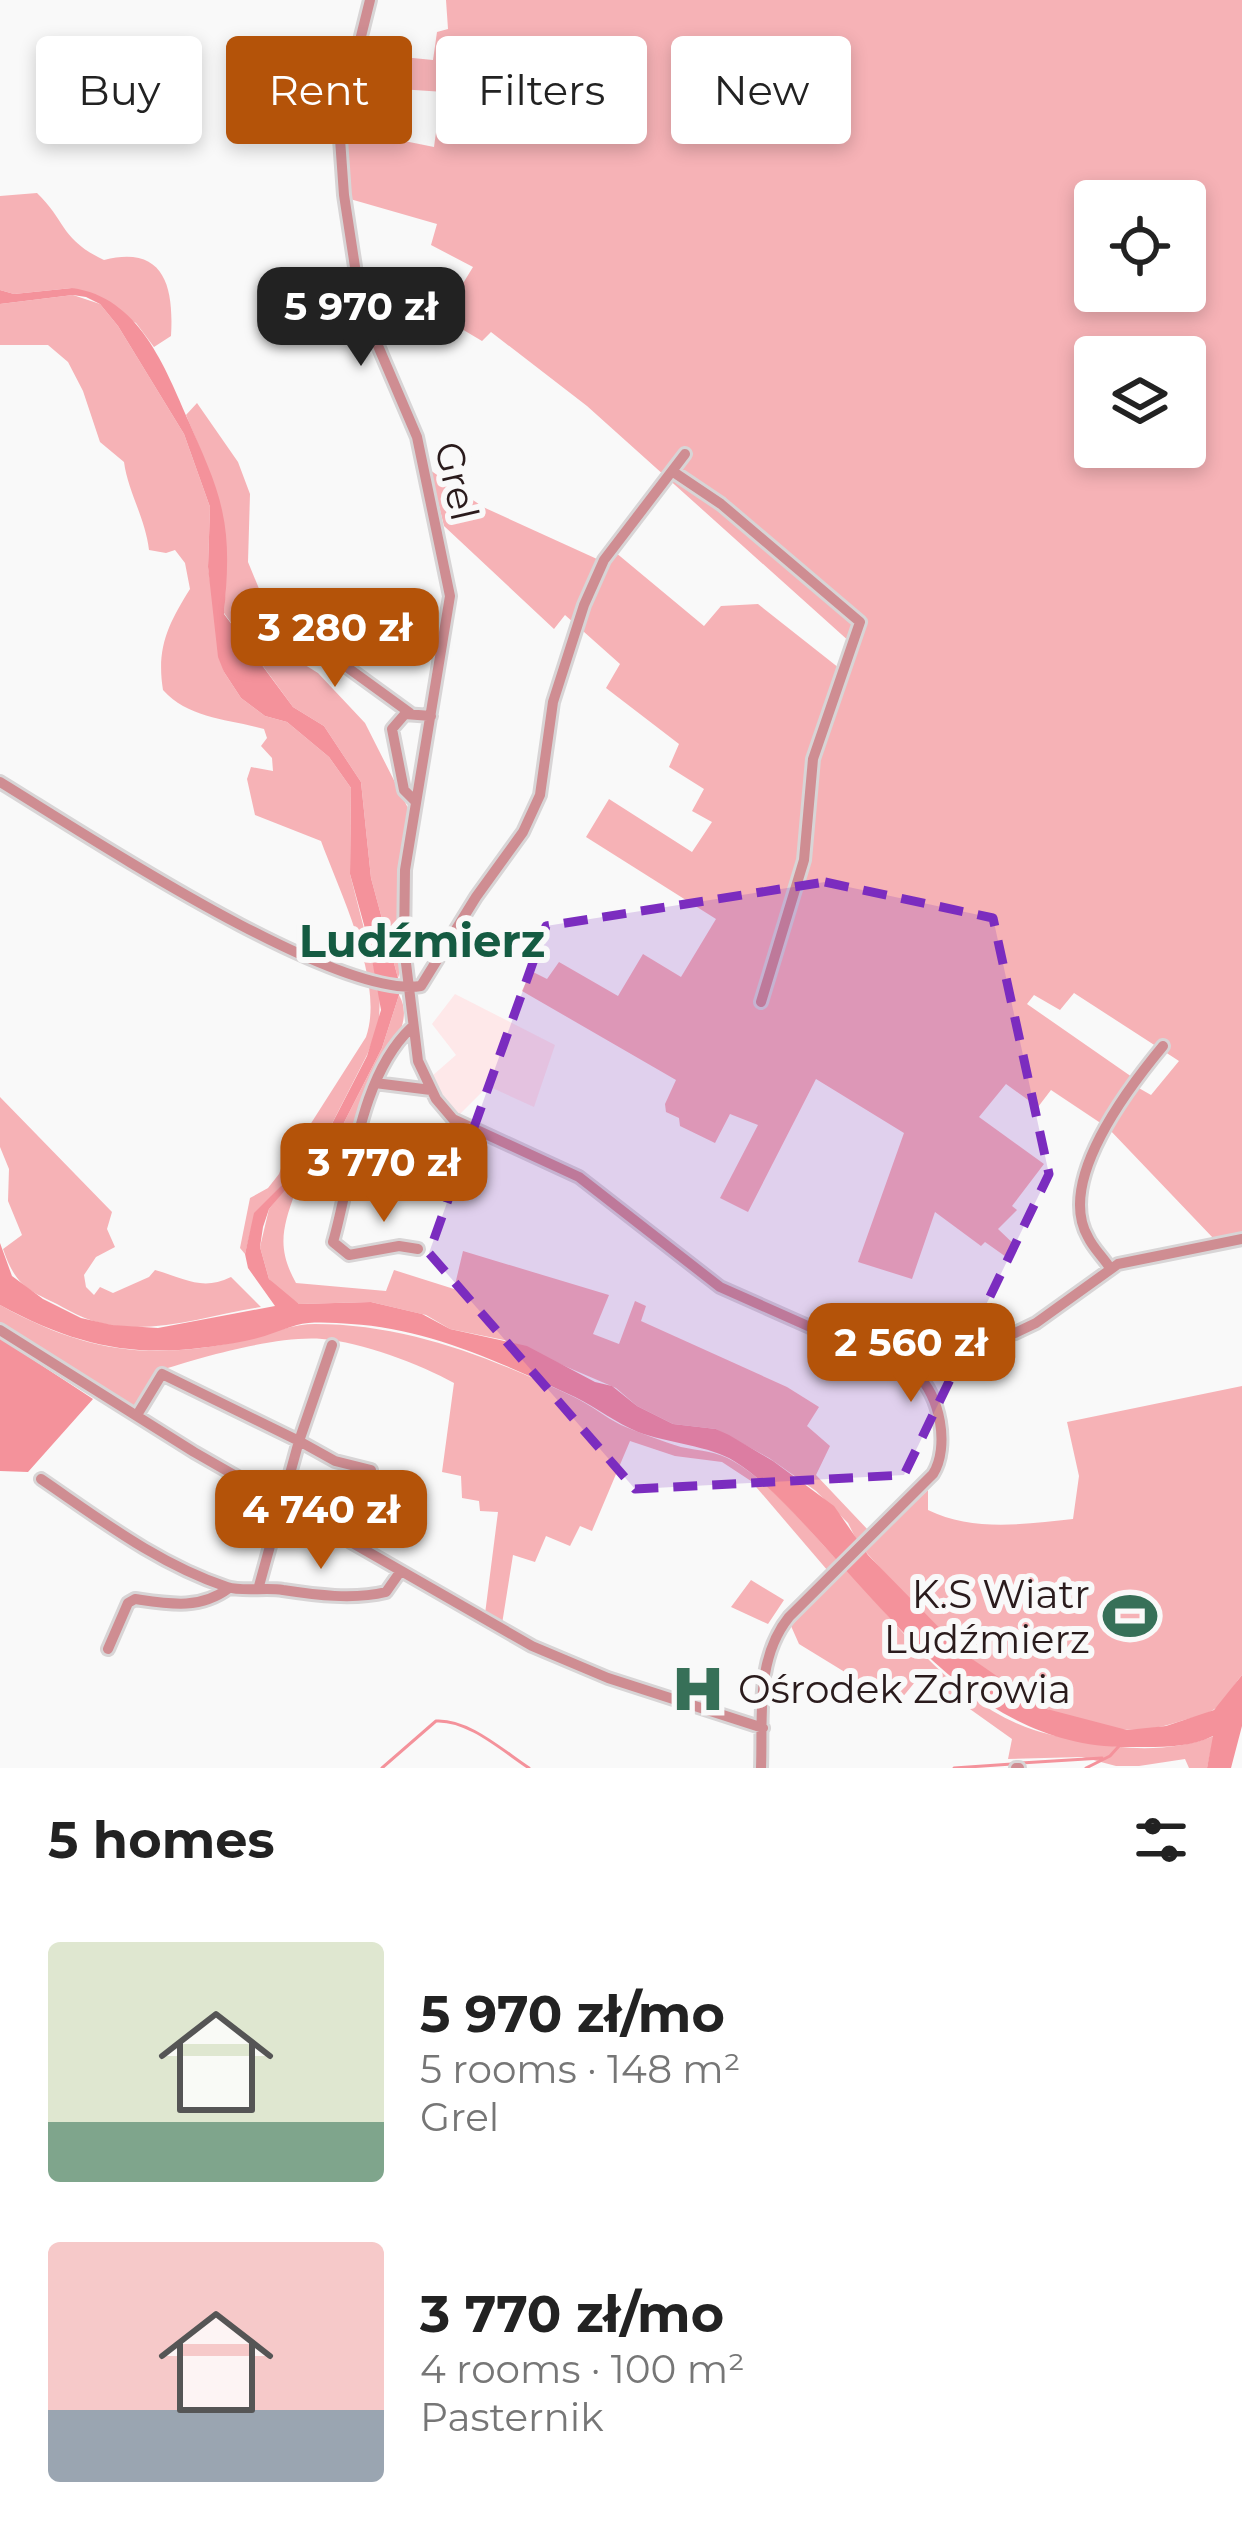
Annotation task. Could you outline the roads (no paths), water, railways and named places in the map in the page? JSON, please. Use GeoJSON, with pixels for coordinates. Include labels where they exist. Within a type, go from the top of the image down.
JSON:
{"type":"FeatureCollection","features":[{"type":"Feature","properties":{"kind":"street","name":"Grel"},"geometry":{"type":"LineString","coordinates":[[370,0],[343,101],[340,147],[361,306],[417,437],[446,571],[448,621],[415,801],[403,903],[404,988],[416,1054],[431,1090]]}},
{"type":"Feature","properties":{"kind":"street"},"geometry":{"type":"LineString","coordinates":[[0,782],[237,922],[367,982],[421,986],[523,832],[540,795],[553,703],[584,605],[604,560],[685,454]]}},
{"type":"Feature","properties":{"kind":"street"},"geometry":{"type":"LineString","coordinates":[[673,472],[721,504],[860,622],[814,759],[804,860],[761,1003]]}},
{"type":"Feature","properties":{"kind":"street"},"geometry":{"type":"LineString","coordinates":[[289,625],[379,693],[410,712],[431,716]]}},
{"type":"Feature","properties":{"kind":"street"},"geometry":{"type":"LineString","coordinates":[[379,693],[393,726],[404,790],[415,801]]}},
{"type":"Feature","properties":{"kind":"street"},"geometry":{"type":"LineString","coordinates":[[393,726],[410,712]]}},
{"type":"Feature","properties":{"kind":"street"},"geometry":{"type":"LineString","coordinates":[[411,1028],[400,1038],[375,1083],[333,1242],[349,1255],[399,1246],[418,1249]]}},
{"type":"Feature","properties":{"kind":"street"},"geometry":{"type":"LineString","coordinates":[[1110,1268],[1086,1236],[1084,1185],[1105,1125],[1163,1046]]}},
{"type":"Feature","properties":{"kind":"street"},"geometry":{"type":"LineString","coordinates":[[375,1083],[431,1090],[456,1121],[579,1177],[720,1287],[924,1380]]}},
{"type":"Feature","properties":{"kind":"street"},"geometry":{"type":"LineString","coordinates":[[881,1358],[1027,1328],[1110,1268],[1144,1256],[1242,1239]]}},
{"type":"Feature","properties":{"kind":"street"},"geometry":{"type":"LineString","coordinates":[[0,1330],[280,1502],[532,1646],[608,1678],[763,1728]]}},
{"type":"Feature","properties":{"kind":"street"},"geometry":{"type":"LineString","coordinates":[[259,1586],[280,1502],[332,1345]]}},
{"type":"Feature","properties":{"kind":"street"},"geometry":{"type":"LineString","coordinates":[[761,1768],[770,1646],[784,1623],[933,1474],[940,1461],[935,1403],[924,1380],[921,1348]]}},
{"type":"Feature","properties":{"kind":"street"},"geometry":{"type":"LineString","coordinates":[[136,1415],[162,1374],[334,1461],[371,1470]]}},
{"type":"Feature","properties":{"kind":"street"},"geometry":{"type":"LineString","coordinates":[[41,1479],[137,1546],[229,1588],[373,1595],[386,1592],[400,1572]]}},
{"type":"Feature","properties":{"kind":"street"},"geometry":{"type":"LineString","coordinates":[[108,1649],[128,1603],[135,1599],[194,1604],[229,1588]]}},
{"type":"Feature","properties":{"kind":"waterway"},"geometry":{"type":"LineString","coordinates":[[382,1768],[436,1721],[473,1731],[529,1768]]}},
{"type":"Feature","properties":{"kind":"waterway"},"geometry":{"type":"LineString","coordinates":[[1086,1768],[1119,1746]]}},
{"type":"Feature","properties":{"kind":"waterway"},"geometry":{"type":"LineString","coordinates":[[1021,1763],[1102,1758]]}},
{"type":"Feature","properties":{"kind":"waterway"},"geometry":{"type":"LineString","coordinates":[[954,1768],[1012,1764]]}},
{"type":"Feature","properties":{"kind":"place","name":"K.S Wiatr Ludźmierz"},"geometry":{"type":"Point","coordinates":[1130,1616]}},
{"type":"Feature","properties":{"kind":"place","name":"Ośrodek Zdrowia"},"geometry":{"type":"Point","coordinates":[698,1689]}},
{"type":"Feature","properties":{"kind":"district","name":"Ludźmierz"},"geometry":{"type":"Point","coordinates":[422,940]}}]}
